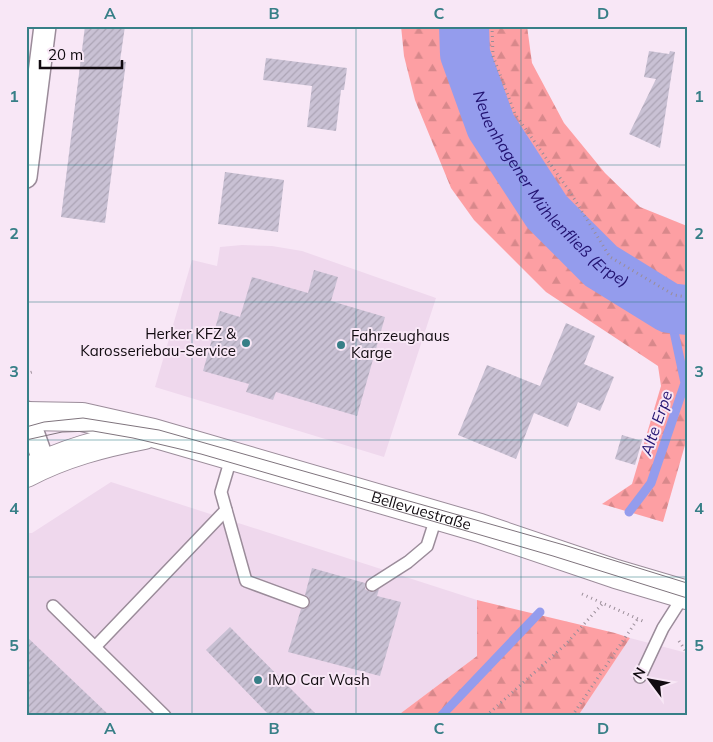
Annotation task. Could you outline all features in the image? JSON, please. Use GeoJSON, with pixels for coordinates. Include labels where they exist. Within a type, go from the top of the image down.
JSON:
{"type":"FeatureCollection","features":[{"type":"Feature","properties":{"kind":"street"},"geometry":{"type":"LineString","coordinates":[[26,177],[45,26]]}},
{"type":"Feature","properties":{"kind":"street"},"geometry":{"type":"LineString","coordinates":[[27,415],[35,468],[94,446],[153,433]]}},
{"type":"Feature","properties":{"kind":"street","name":"Bellevuestraße"},"geometry":{"type":"LineString","coordinates":[[27,415],[82,417],[153,433],[497,533],[616,574],[686,594]]}},
{"type":"Feature","properties":{"kind":"lane"},"geometry":{"type":"LineString","coordinates":[[232,455],[220,492],[246,582],[302,602]]}},
{"type":"Feature","properties":{"kind":"lane"},"geometry":{"type":"LineString","coordinates":[[95,646],[226,510]]}},
{"type":"Feature","properties":{"kind":"lane"},"geometry":{"type":"LineString","coordinates":[[372,585],[408,562],[428,546],[437,515]]}},
{"type":"Feature","properties":{"kind":"lane"},"geometry":{"type":"LineString","coordinates":[[640,677],[663,628],[686,594]]}},
{"type":"Feature","properties":{"kind":"lane"},"geometry":{"type":"LineString","coordinates":[[53,606],[165,716]]}},
{"type":"Feature","properties":{"kind":"path"},"geometry":{"type":"LineString","coordinates":[[492,26],[493,56],[515,114],[570,192],[610,257],[674,296],[687,297]]}},
{"type":"Feature","properties":{"kind":"path"},"geometry":{"type":"LineString","coordinates":[[26,374],[35,371]]}},
{"type":"Feature","properties":{"kind":"path"},"geometry":{"type":"LineString","coordinates":[[486,716],[565,646],[596,610]]}},
{"type":"Feature","properties":{"kind":"path"},"geometry":{"type":"LineString","coordinates":[[572,716],[637,620]]}},
{"type":"Feature","properties":{"kind":"path"},"geometry":{"type":"LineString","coordinates":[[678,641],[687,653]]}},
{"type":"Feature","properties":{"kind":"shaded area"},"geometry":{"type":"Polygon","coordinates":[[[242,245],[272,246],[302,251],[436,298],[384,457],[155,387],[192,260],[217,266],[220,247],[242,245]]]}},
{"type":"Feature","properties":{"kind":"shaded area"},"geometry":{"type":"Polygon","coordinates":[[[111,482],[477,600],[477,656],[397,716],[26,716],[26,533],[32,533],[111,482]]]}},
{"type":"Feature","properties":{"kind":"shaded area"},"geometry":{"type":"Polygon","coordinates":[[[630,638],[687,653],[687,716],[578,716],[630,638]]]}},
{"type":"Feature","properties":{"kind":"green space"},"geometry":{"type":"Polygon","coordinates":[[[401,26],[527,26],[532,63],[564,123],[605,173],[640,207],[687,226],[687,438],[663,522],[602,504],[632,484],[661,386],[658,366],[546,292],[474,220],[451,188],[415,100],[404,56],[401,26]]]}},
{"type":"Feature","properties":{"kind":"green space"},"geometry":{"type":"Polygon","coordinates":[[[477,600],[630,638],[578,716],[397,716],[477,656],[477,600]]]}},
{"type":"Feature","properties":{"kind":"building"},"geometry":{"type":"Polygon","coordinates":[[[85,26],[125,26],[120,61],[126,62],[105,223],[61,217],[85,26]]]}},
{"type":"Feature","properties":{"kind":"building"},"geometry":{"type":"Polygon","coordinates":[[[649,51],[669,54],[670,51],[675,52],[660,148],[629,134],[656,79],[644,77],[649,51]]]}},
{"type":"Feature","properties":{"kind":"building"},"geometry":{"type":"Polygon","coordinates":[[[266,58],[347,68],[344,90],[341,90],[336,131],[307,127],[312,86],[263,80],[266,58]]]}},
{"type":"Feature","properties":{"kind":"building"},"geometry":{"type":"Polygon","coordinates":[[[225,172],[284,180],[278,232],[218,224],[225,172]]]}},
{"type":"Feature","properties":{"kind":"building"},"geometry":{"type":"Polygon","coordinates":[[[314,270],[338,277],[331,301],[385,317],[357,416],[276,392],[273,400],[246,392],[249,384],[203,371],[220,311],[240,317],[252,277],[308,293],[314,270]]]}},
{"type":"Feature","properties":{"kind":"building"},"geometry":{"type":"Polygon","coordinates":[[[566,323],[595,336],[584,364],[614,377],[600,411],[578,402],[568,427],[534,413],[516,459],[458,435],[487,365],[540,386],[566,323]]]}},
{"type":"Feature","properties":{"kind":"building"},"geometry":{"type":"Polygon","coordinates":[[[622,435],[642,441],[635,465],[615,459],[622,435]]]}},
{"type":"Feature","properties":{"kind":"building"},"geometry":{"type":"Polygon","coordinates":[[[312,568],[365,583],[365,589],[368,591],[373,592],[379,589],[377,596],[401,602],[380,676],[288,652],[301,609],[307,608],[310,604],[309,598],[305,595],[312,568]]]}},
{"type":"Feature","properties":{"kind":"building","name":"IMO Car Wash"},"geometry":{"type":"Polygon","coordinates":[[[230,627],[318,716],[270,716],[206,650],[230,627]]]}},
{"type":"Feature","properties":{"kind":"building"},"geometry":{"type":"Polygon","coordinates":[[[26,636],[110,716],[26,716],[26,636]]]}},
{"type":"Feature","properties":{"kind":"waterway","name":"Neuenhagener Mühlenfließ (Erpe)"},"geometry":{"type":"LineString","coordinates":[[464,26],[465,54],[491,126],[547,212],[601,266],[669,308],[687,310]]}},
{"type":"Feature","properties":{"kind":"waterway","name":"Alte Erpe"},"geometry":{"type":"LineString","coordinates":[[629,512],[651,483],[685,383],[669,308]]}},
{"type":"Feature","properties":{"kind":"waterway","name":"Alte Erpe"},"geometry":{"type":"LineString","coordinates":[[441,716],[540,612]]}},
{"type":"Feature","properties":{"kind":"tram line"},"geometry":{"type":"LineString","coordinates":[[26,427],[44,422],[83,418],[159,430],[564,545],[687,583]]}},
{"type":"Feature","properties":{"kind":"tram line"},"geometry":{"type":"LineString","coordinates":[[26,440],[62,432],[93,431],[201,454],[553,556],[687,598]]}},
{"type":"Feature","properties":{"kind":"place","name":"Herker KFZ & Karosseriebau-Service"},"geometry":{"type":"Point","coordinates":[246,343]}},
{"type":"Feature","properties":{"kind":"place","name":"Fahrzeughaus Karge"},"geometry":{"type":"Point","coordinates":[341,345]}},
{"type":"Feature","properties":{"kind":"place","name":"IMO Car Wash"},"geometry":{"type":"Point","coordinates":[258,680]}}]}
